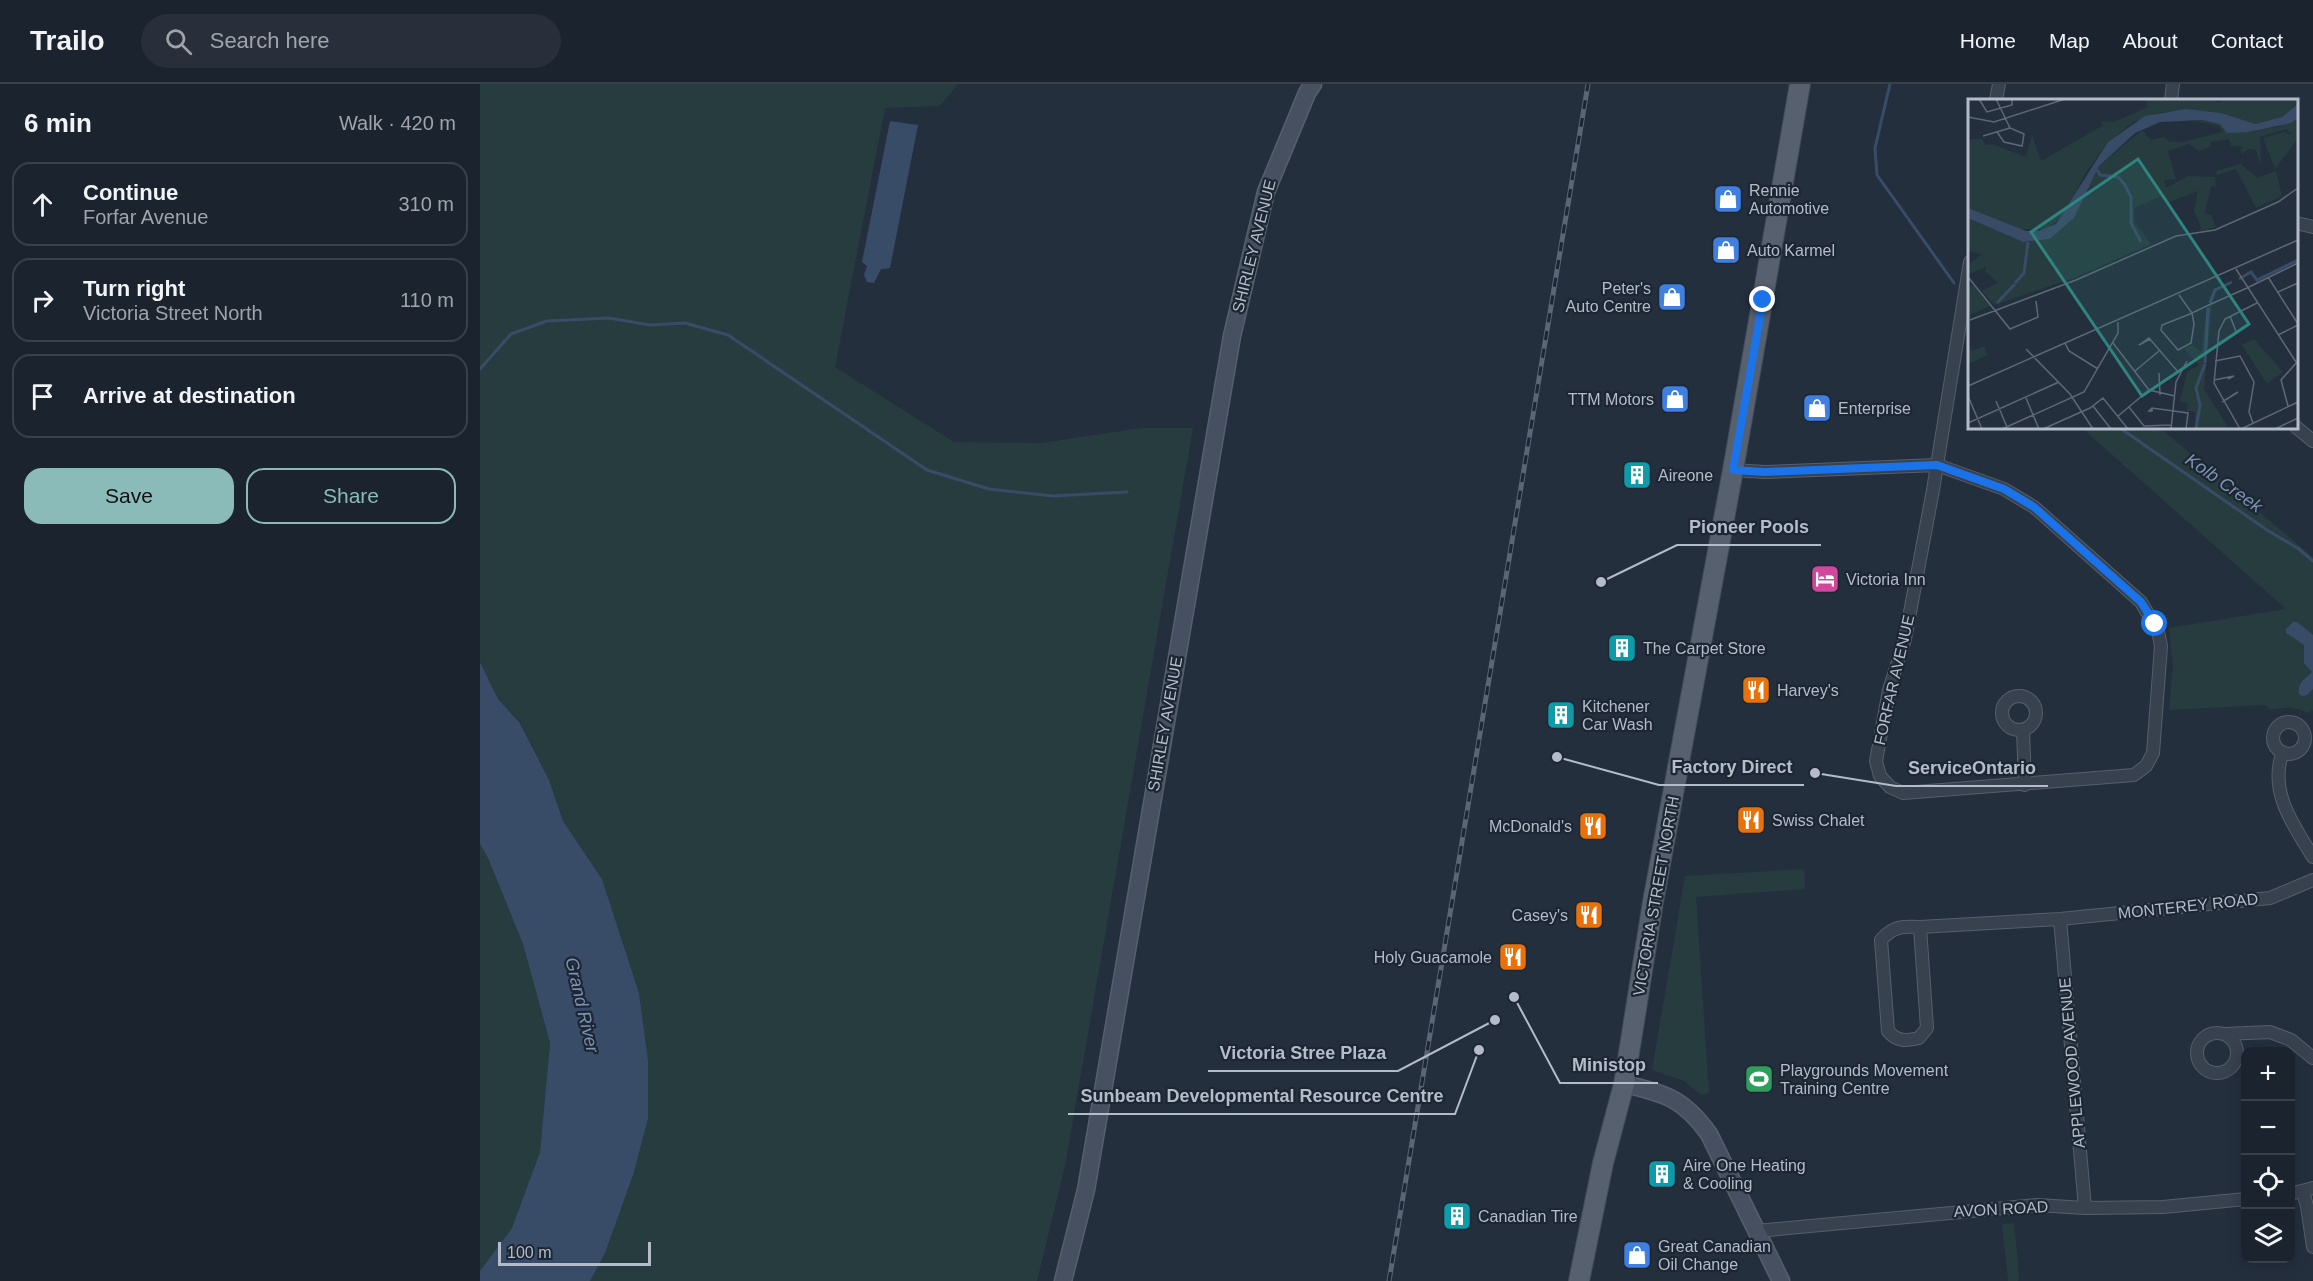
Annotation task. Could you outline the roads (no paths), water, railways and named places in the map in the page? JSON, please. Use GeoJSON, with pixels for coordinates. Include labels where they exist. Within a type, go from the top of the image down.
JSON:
{"type":"FeatureCollection","features":[{"type":"Feature","properties":{"kind":"main road","name":"SHIRLEY AVENUE"},"geometry":{"type":"LineString","coordinates":[[1063,1281],[1086,1190],[1232,336],[1266,192],[1274,168],[1313,84]]}},
{"type":"Feature","properties":{"kind":"main road","name":"VICTORIA STREET NORTH"},"geometry":{"type":"LineString","coordinates":[[1579,1281],[1603,1163],[1624,1084],[1653,902],[1733,470],[1800,84]]}},
{"type":"Feature","properties":{"kind":"main road"},"geometry":{"type":"LineString","coordinates":[[1624,1084],[1666,1096],[1684,1105],[1695,1115],[1709,1134],[1781,1281]]}},
{"type":"Feature","properties":{"kind":"street"},"geometry":{"type":"LineString","coordinates":[[1996,99],[1999,84]]}},
{"type":"Feature","properties":{"kind":"street"},"geometry":{"type":"LineString","coordinates":[[2171,99],[2173,84]]}},
{"type":"Feature","properties":{"kind":"street"},"geometry":{"type":"LineString","coordinates":[[2298,223],[2313,227]]}},
{"type":"Feature","properties":{"kind":"street"},"geometry":{"type":"LineString","coordinates":[[1937,465],[1968,274]]}},
{"type":"Feature","properties":{"kind":"street"},"geometry":{"type":"LineString","coordinates":[[2298,429],[2313,441]]}},
{"type":"Feature","properties":{"kind":"street","name":"FORFAR AVENUE"},"geometry":{"type":"LineString","coordinates":[[1733,470],[1764,472],[1937,465],[2004,489],[2034,507],[2141,602],[2158,632],[2161,646],[2153,753],[2146,766],[2134,775],[1904,793],[1890,787],[1880,776],[1876,761],[1889,690],[1905,639],[1937,465]]}},
{"type":"Feature","properties":{"kind":"street"},"geometry":{"type":"LineString","coordinates":[[2023,729],[2025,784]]}},
{"type":"Feature","properties":{"kind":"street"},"geometry":{"type":"LineString","coordinates":[[2283,752],[2279,762],[2278,779],[2281,797],[2293,826],[2313,857]]}},
{"type":"Feature","properties":{"kind":"street","name":"MONTEREY ROAD"},"geometry":{"type":"LineString","coordinates":[[1920,927],[1927,1028],[1919,1038],[1906,1041],[1894,1038],[1887,1031],[1881,940],[1888,931],[1901,926],[1920,927],[2060,919],[2270,898],[2313,880]]}},
{"type":"Feature","properties":{"kind":"street","name":"APPLEWOOD AVENUE"},"geometry":{"type":"LineString","coordinates":[[2060,919],[2085,1208]]}},
{"type":"Feature","properties":{"kind":"street"},"geometry":{"type":"LineString","coordinates":[[2225,1034],[2270,1032],[2291,1040],[2313,1059]]}},
{"type":"Feature","properties":{"kind":"street"},"geometry":{"type":"LineString","coordinates":[[2302,1192],[2307,1206],[2313,1247]]}},
{"type":"Feature","properties":{"kind":"street","name":"AVON ROAD"},"geometry":{"type":"LineString","coordinates":[[1757,1231],[2037,1205],[2085,1208],[2163,1207],[2241,1199]]}},
{"type":"Feature","properties":{"kind":"water"},"geometry":{"type":"Polygon","coordinates":[[[890,121],[918,125],[890,268],[881,269],[874,283],[867,282],[864,275],[867,266],[862,262],[890,121]]]}},
{"type":"Feature","properties":{"kind":"water"},"geometry":{"type":"Polygon","coordinates":[[[2293,622],[2297,622],[2313,635],[2313,689],[2307,695],[2302,696],[2299,694],[2300,684],[2312,672],[2304,663],[2304,645],[2286,633],[2286,629],[2293,622]]]}},
{"type":"Feature","properties":{"kind":"water","name":"Grand River"},"geometry":{"type":"Polygon","coordinates":[[[480,662],[498,699],[520,723],[549,780],[563,821],[602,879],[639,993],[648,1060],[648,1118],[634,1172],[605,1253],[590,1281],[480,1281],[480,1271],[512,1228],[540,1152],[550,1043],[523,944],[488,858],[480,844],[480,662]]]}},
{"type":"Feature","properties":{"kind":"waterway","name":"Kolb Creek"},"geometry":{"type":"LineString","coordinates":[[1890,84],[1875,148],[1877,175],[1954,283]]}},
{"type":"Feature","properties":{"kind":"waterway"},"geometry":{"type":"LineString","coordinates":[[480,369],[511,334],[547,321],[609,318],[650,325],[685,323],[728,335],[927,470],[989,489],[1053,496],[1127,492]]}},
{"type":"Feature","properties":{"kind":"waterway","name":"Kolb Creek"},"geometry":{"type":"LineString","coordinates":[[2121,429],[2267,530],[2299,549],[2313,561]]}},
{"type":"Feature","properties":{"kind":"railway"},"geometry":{"type":"LineString","coordinates":[[1389,1281],[1588,84]]}},
{"type":"Feature","properties":{"kind":"place","name":"Rennie Automotive"},"geometry":{"type":"Point","coordinates":[1728,199]}},
{"type":"Feature","properties":{"kind":"place","name":"Auto Karmel"},"geometry":{"type":"Point","coordinates":[1726,250]}},
{"type":"Feature","properties":{"kind":"place","name":"Peter's Auto Centre"},"geometry":{"type":"Point","coordinates":[1672,297]}},
{"type":"Feature","properties":{"kind":"place","name":"TTM Motors"},"geometry":{"type":"Point","coordinates":[1675,399]}},
{"type":"Feature","properties":{"kind":"place","name":"Enterprise"},"geometry":{"type":"Point","coordinates":[1817,408]}},
{"type":"Feature","properties":{"kind":"place","name":"Aireone"},"geometry":{"type":"Point","coordinates":[1637,475]}},
{"type":"Feature","properties":{"kind":"place","name":"Victoria Inn"},"geometry":{"type":"Point","coordinates":[1825,579]}},
{"type":"Feature","properties":{"kind":"place","name":"Pioneer Pools"},"geometry":{"type":"Point","coordinates":[1601,582]}},
{"type":"Feature","properties":{"kind":"place","name":"The Carpet Store"},"geometry":{"type":"Point","coordinates":[1622,648]}},
{"type":"Feature","properties":{"kind":"place","name":"Harvey's"},"geometry":{"type":"Point","coordinates":[1756,690]}},
{"type":"Feature","properties":{"kind":"place","name":"Kitchener Car Wash"},"geometry":{"type":"Point","coordinates":[1561,715]}},
{"type":"Feature","properties":{"kind":"place","name":"Factory Direct"},"geometry":{"type":"Point","coordinates":[1557,757]}},
{"type":"Feature","properties":{"kind":"place","name":"ServiceOntario"},"geometry":{"type":"Point","coordinates":[1815,773]}},
{"type":"Feature","properties":{"kind":"place","name":"Swiss Chalet"},"geometry":{"type":"Point","coordinates":[1751,820]}},
{"type":"Feature","properties":{"kind":"place","name":"McDonald's"},"geometry":{"type":"Point","coordinates":[1593,826]}},
{"type":"Feature","properties":{"kind":"place","name":"Casey's"},"geometry":{"type":"Point","coordinates":[1589,915]}},
{"type":"Feature","properties":{"kind":"place","name":"Holy Guacamole"},"geometry":{"type":"Point","coordinates":[1513,957]}},
{"type":"Feature","properties":{"kind":"place","name":"Ministop"},"geometry":{"type":"Point","coordinates":[1514,997]}},
{"type":"Feature","properties":{"kind":"place","name":"Victoria Stree Plaza"},"geometry":{"type":"Point","coordinates":[1495,1020]}},
{"type":"Feature","properties":{"kind":"place","name":"Sunbeam Developmental Resource Centre"},"geometry":{"type":"Point","coordinates":[1479,1050]}},
{"type":"Feature","properties":{"kind":"place","name":"Playgrounds Movement Training Centre"},"geometry":{"type":"Point","coordinates":[1759,1079]}},
{"type":"Feature","properties":{"kind":"place","name":"Aire One Heating & Cooling"},"geometry":{"type":"Point","coordinates":[1662,1174]}},
{"type":"Feature","properties":{"kind":"place","name":"Canadian Tire"},"geometry":{"type":"Point","coordinates":[1457,1216]}},
{"type":"Feature","properties":{"kind":"place","name":"Great Canadian Oil Change"},"geometry":{"type":"Point","coordinates":[1637,1255]}}]}
